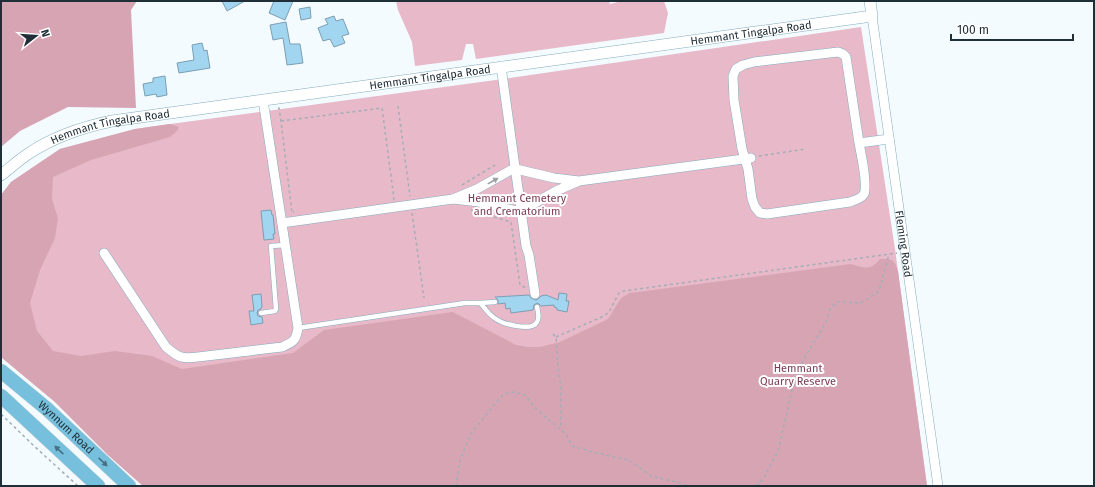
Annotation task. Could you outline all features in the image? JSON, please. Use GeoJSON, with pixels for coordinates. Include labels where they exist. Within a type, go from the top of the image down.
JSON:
{"type":"FeatureCollection","features":[{"type":"Feature","properties":{"kind":"main road","name":"Wynnum Road"},"geometry":{"type":"LineString","coordinates":[[1,371],[47,409],[129,486]]}},
{"type":"Feature","properties":{"kind":"main road","name":"Wynnum Road"},"geometry":{"type":"LineString","coordinates":[[1,396],[98,486]]}},
{"type":"Feature","properties":{"kind":"street","name":"Fleming Road"},"geometry":{"type":"LineString","coordinates":[[870,1],[938,486]]}},
{"type":"Feature","properties":{"kind":"street","name":"Hemmant Tingalpa Road"},"geometry":{"type":"LineString","coordinates":[[1,175],[29,153],[59,137],[96,124],[112,121],[137,117],[264,105],[501,66],[872,16]]}},
{"type":"Feature","properties":{"kind":"street"},"geometry":{"type":"LineString","coordinates":[[838,52],[843,54],[846,57],[860,143],[865,187],[864,194],[858,199],[850,202],[767,214],[760,213],[755,207],[752,199],[748,158],[742,149],[734,100],[734,76],[736,69],[754,62],[838,52]]}},
{"type":"Feature","properties":{"kind":"street"},"geometry":{"type":"LineString","coordinates":[[501,66],[521,211],[534,290]]}},
{"type":"Feature","properties":{"kind":"street"},"geometry":{"type":"LineString","coordinates":[[104,253],[166,347],[176,356],[186,358],[198,357],[282,347],[292,343],[298,328],[264,105]]}},
{"type":"Feature","properties":{"kind":"street"},"geometry":{"type":"LineString","coordinates":[[860,143],[889,139]]}},
{"type":"Feature","properties":{"kind":"street"},"geometry":{"type":"LineString","coordinates":[[453,199],[477,190],[511,170],[516,169],[554,178],[580,181],[748,158]]}},
{"type":"Feature","properties":{"kind":"street"},"geometry":{"type":"LineString","coordinates":[[554,178],[556,191]]}},
{"type":"Feature","properties":{"kind":"street"},"geometry":{"type":"LineString","coordinates":[[282,223],[394,203],[453,199],[479,202],[521,211],[556,191],[580,181]]}},
{"type":"Feature","properties":{"kind":"street"},"geometry":{"type":"LineString","coordinates":[[477,190],[479,202]]}},
{"type":"Feature","properties":{"kind":"lane"},"geometry":{"type":"LineString","coordinates":[[261,313],[275,311],[276,309],[271,246],[286,244]]}},
{"type":"Feature","properties":{"kind":"lane"},"geometry":{"type":"LineString","coordinates":[[298,328],[465,304],[495,302]]}},
{"type":"Feature","properties":{"kind":"lane"},"geometry":{"type":"LineString","coordinates":[[480,303],[494,319],[512,325],[526,327],[532,326],[538,322],[537,307]]}},
{"type":"Feature","properties":{"kind":"path"},"geometry":{"type":"LineString","coordinates":[[264,105],[280,108],[292,213],[300,212]]}},
{"type":"Feature","properties":{"kind":"path"},"geometry":{"type":"LineString","coordinates":[[398,106],[410,196]]}},
{"type":"Feature","properties":{"kind":"path"},"geometry":{"type":"LineString","coordinates":[[282,121],[382,108],[394,203]]}},
{"type":"Feature","properties":{"kind":"path"},"geometry":{"type":"LineString","coordinates":[[748,158],[806,149]]}},
{"type":"Feature","properties":{"kind":"path"},"geometry":{"type":"LineString","coordinates":[[461,186],[495,165]]}},
{"type":"Feature","properties":{"kind":"path"},"geometry":{"type":"LineString","coordinates":[[394,203],[399,198]]}},
{"type":"Feature","properties":{"kind":"path"},"geometry":{"type":"LineString","coordinates":[[465,209],[511,222],[520,285],[534,290]]}},
{"type":"Feature","properties":{"kind":"path"},"geometry":{"type":"LineString","coordinates":[[407,214],[412,213],[424,298]]}},
{"type":"Feature","properties":{"kind":"path"},"geometry":{"type":"LineString","coordinates":[[556,338],[604,316],[609,312],[619,293],[624,291],[888,254],[879,291],[861,303],[837,302],[830,309],[826,322],[804,359],[792,390],[778,451],[763,479],[756,486]]}},
{"type":"Feature","properties":{"kind":"path"},"geometry":{"type":"LineString","coordinates":[[553,334],[556,338],[561,388],[561,429]]}},
{"type":"Feature","properties":{"kind":"path"},"geometry":{"type":"LineString","coordinates":[[456,486],[460,460],[471,434],[504,394],[513,392],[525,395],[538,411],[566,434],[572,446],[629,460],[651,476],[684,484],[686,486]]}},
{"type":"Feature","properties":{"kind":"path"},"geometry":{"type":"LineString","coordinates":[[1,414],[78,486]]}},
{"type":"Feature","properties":{"kind":"green space"},"geometry":{"type":"Polygon","coordinates":[[[1,1],[137,1],[131,10],[136,108],[68,107],[20,131],[1,147],[1,1]]]}},
{"type":"Feature","properties":{"kind":"green space"},"geometry":{"type":"Polygon","coordinates":[[[396,1],[609,1],[610,4],[622,1],[664,1],[668,13],[664,33],[476,59],[473,44],[466,44],[462,60],[415,66],[412,42],[398,10],[396,1]]]}},
{"type":"Feature","properties":{"kind":"green space","name":"Hemmant Cemetery and Crematorium"},"geometry":{"type":"Polygon","coordinates":[[[861,27],[895,249],[927,486],[143,486],[108,455],[55,402],[1,357],[1,195],[11,182],[60,149],[135,129],[503,79],[861,27]]]}},
{"type":"Feature","properties":{"kind":"green space","name":"Hemmant Quarry Reserve"},"geometry":{"type":"Polygon","coordinates":[[[170,124],[179,127],[170,137],[91,160],[53,177],[52,199],[58,218],[55,238],[40,270],[30,303],[37,331],[53,351],[81,356],[115,351],[152,356],[182,369],[293,353],[324,330],[453,312],[516,345],[540,347],[560,342],[608,319],[621,298],[630,293],[851,264],[867,268],[880,259],[888,259],[894,262],[898,271],[927,486],[143,486],[108,455],[55,402],[1,357],[1,195],[11,182],[60,149],[135,129],[170,124]]]}},
{"type":"Feature","properties":{"kind":"building"},"geometry":{"type":"Polygon","coordinates":[[[222,1],[245,1],[227,11],[222,1]]]}},
{"type":"Feature","properties":{"kind":"building"},"geometry":{"type":"Polygon","coordinates":[[[274,1],[293,1],[285,20],[269,13],[274,1]]]}},
{"type":"Feature","properties":{"kind":"building"},"geometry":{"type":"Polygon","coordinates":[[[310,7],[311,18],[301,20],[299,9],[310,7]]]}},
{"type":"Feature","properties":{"kind":"building"},"geometry":{"type":"Polygon","coordinates":[[[334,16],[336,21],[343,19],[349,34],[342,36],[345,43],[334,47],[330,39],[323,41],[318,28],[328,24],[325,19],[334,16]]]}},
{"type":"Feature","properties":{"kind":"building"},"geometry":{"type":"Polygon","coordinates":[[[286,22],[290,44],[300,44],[303,63],[287,65],[283,38],[273,40],[270,25],[286,22]]]}},
{"type":"Feature","properties":{"kind":"building"},"geometry":{"type":"Polygon","coordinates":[[[202,43],[204,51],[207,50],[210,68],[179,73],[177,63],[194,60],[192,45],[202,43]]]}},
{"type":"Feature","properties":{"kind":"building"},"geometry":{"type":"Polygon","coordinates":[[[165,76],[167,95],[157,97],[156,94],[145,96],[143,84],[153,82],[153,78],[165,76]]]}},
{"type":"Feature","properties":{"kind":"building"},"geometry":{"type":"Polygon","coordinates":[[[271,210],[275,234],[273,234],[274,239],[264,240],[261,211],[271,210]]]}},
{"type":"Feature","properties":{"kind":"building"},"geometry":{"type":"Polygon","coordinates":[[[559,293],[567,294],[566,301],[569,301],[567,312],[557,310],[554,305],[541,306],[537,303],[534,305],[533,310],[511,313],[510,308],[506,309],[505,303],[498,304],[498,300],[495,297],[529,295],[531,298],[536,300],[541,296],[546,295],[558,300],[559,293]]]}},
{"type":"Feature","properties":{"kind":"building"},"geometry":{"type":"Polygon","coordinates":[[[261,294],[262,307],[257,313],[258,316],[262,317],[263,323],[251,325],[249,311],[254,311],[252,295],[261,294]]]}}]}
